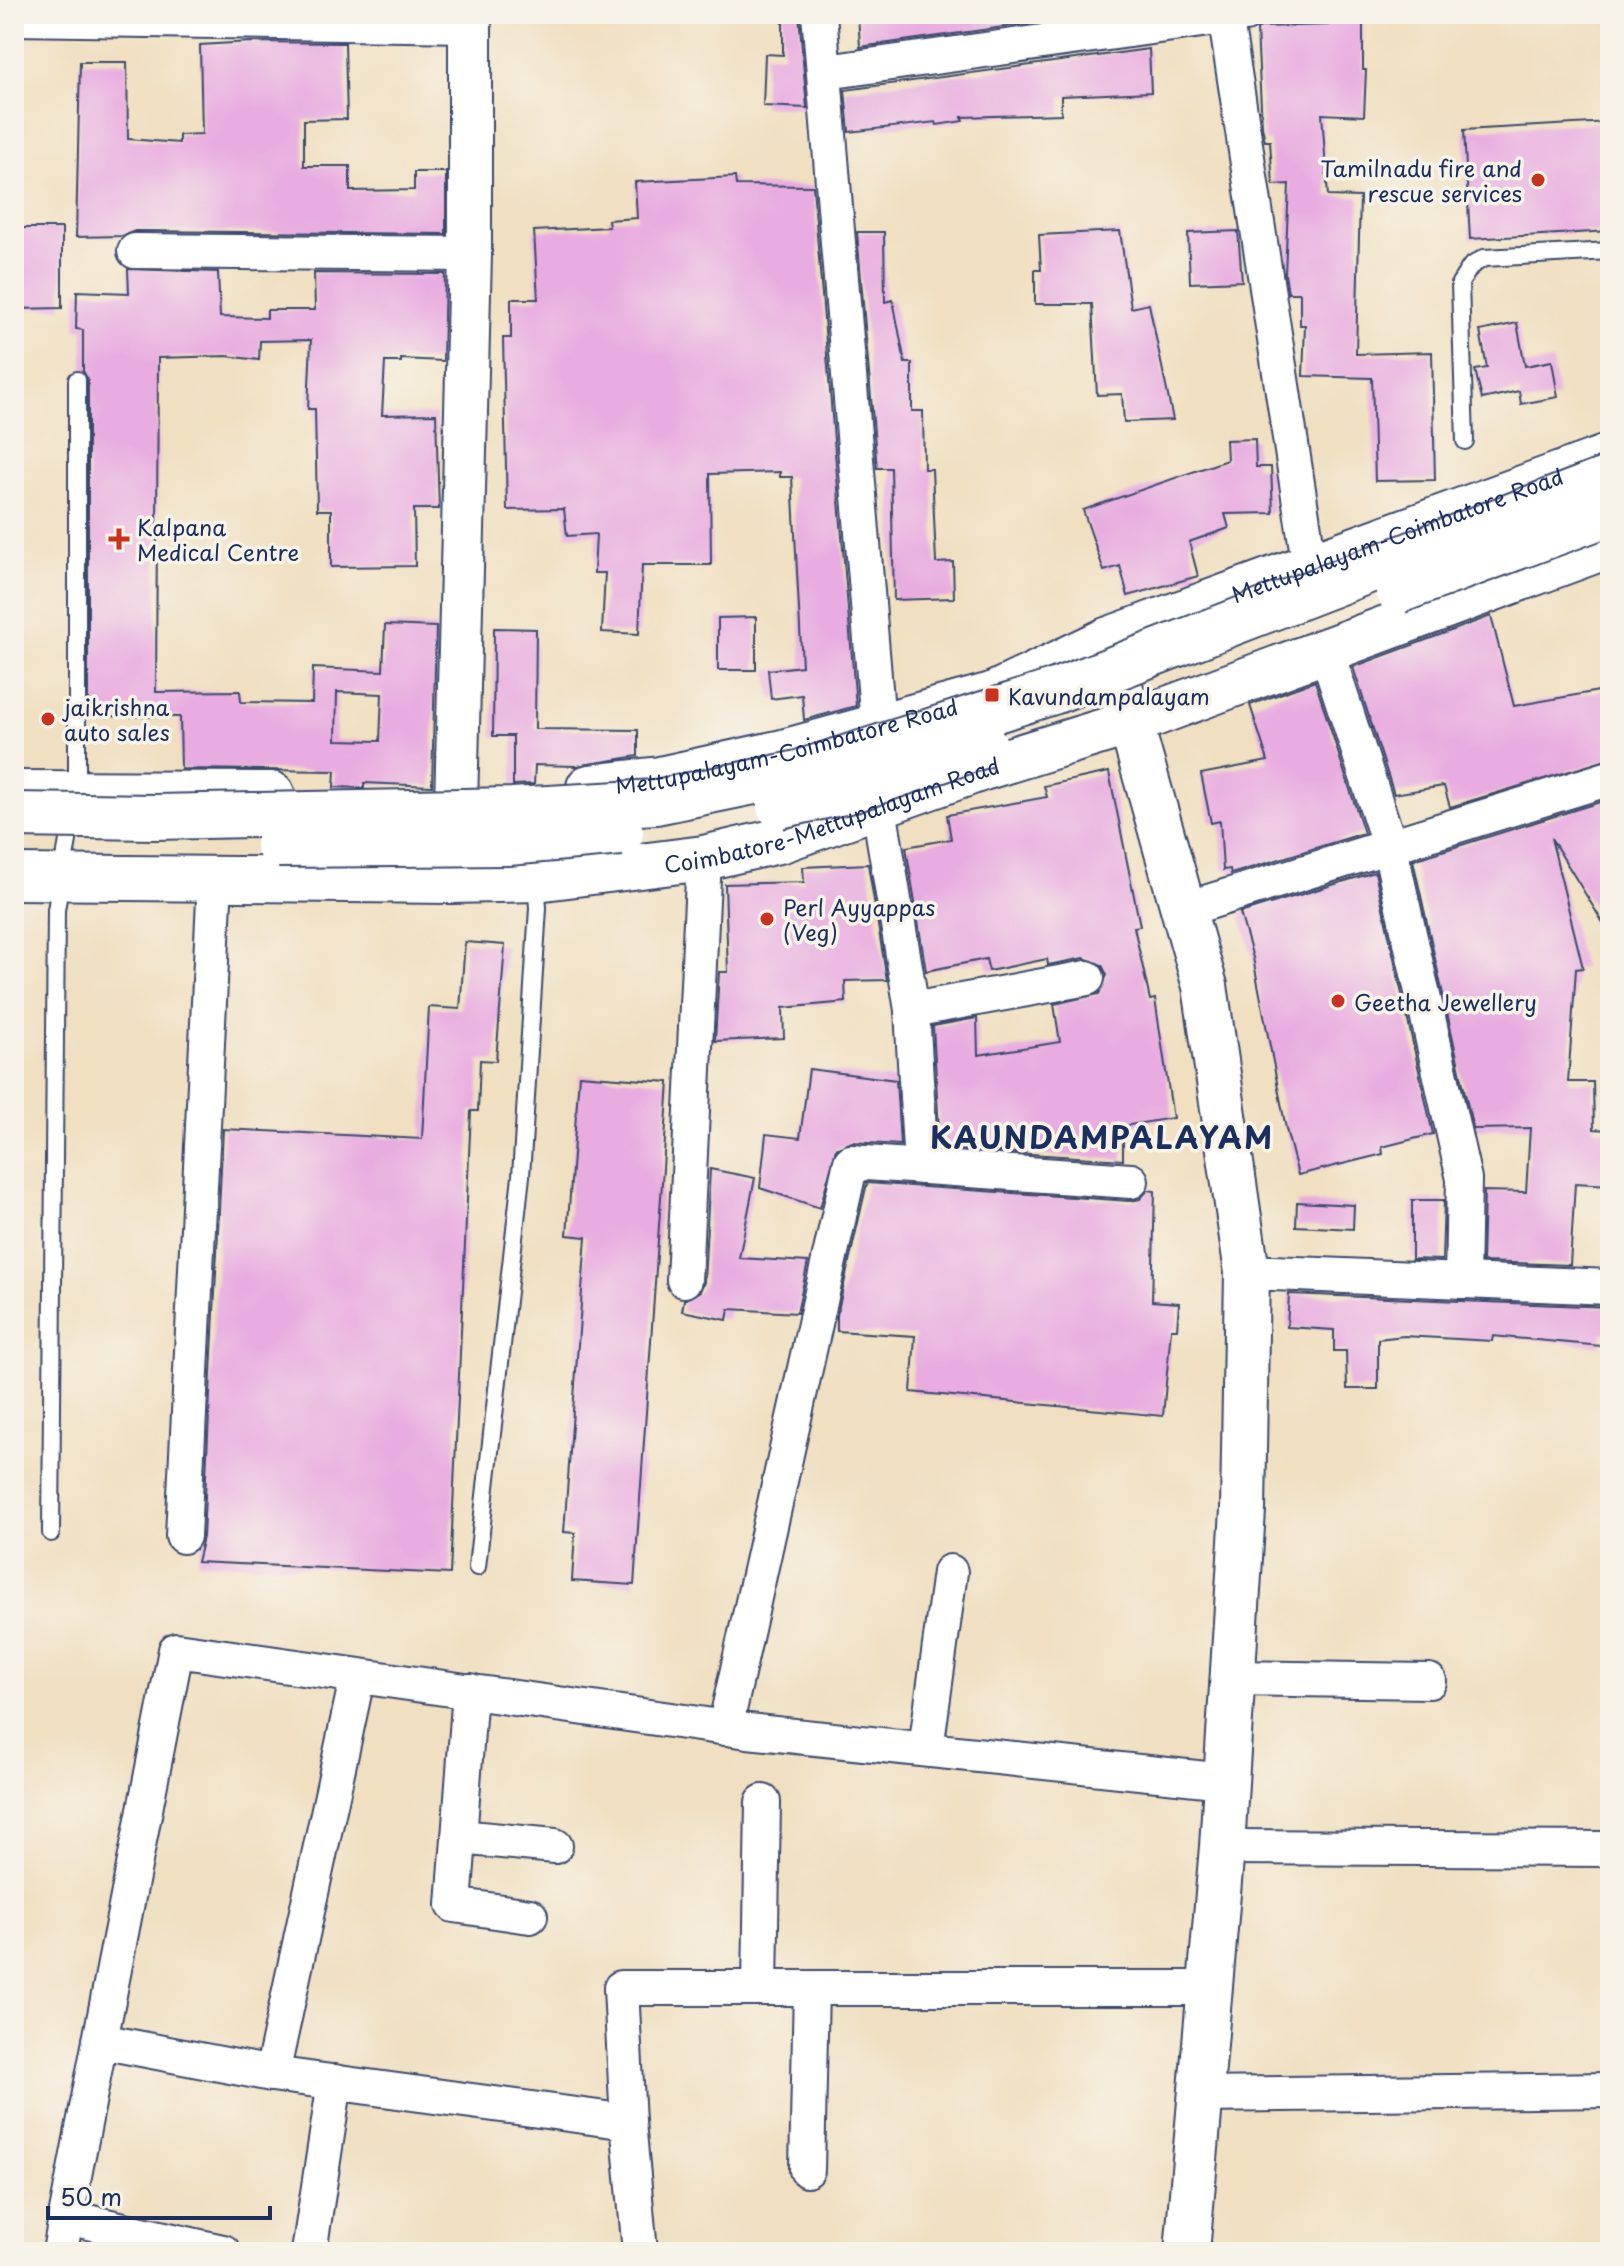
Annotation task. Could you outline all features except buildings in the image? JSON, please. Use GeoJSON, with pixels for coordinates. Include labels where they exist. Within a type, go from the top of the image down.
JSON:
{"type":"FeatureCollection","features":[{"type":"Feature","properties":{"kind":"main road","name":"Mettupalayam-Coimbatore Road"},"geometry":{"type":"LineString","coordinates":[[14,793],[459,794],[557,790],[660,779],[783,752],[992,695],[1107,640],[1610,456]]}},
{"type":"Feature","properties":{"kind":"main road"},"geometry":{"type":"LineString","coordinates":[[14,815],[155,817],[512,810],[656,802],[798,773],[1053,692],[1610,478]]}},
{"type":"Feature","properties":{"kind":"main road"},"geometry":{"type":"LineString","coordinates":[[14,845],[508,843],[683,827],[853,790],[883,780],[1089,709],[1610,513]]}},
{"type":"Feature","properties":{"kind":"main road","name":"Coimbatore-Mettupalayam Road"},"geometry":{"type":"LineString","coordinates":[[14,877],[536,879],[704,858],[782,840],[879,808],[983,768],[1130,723],[1610,545]]}},
{"type":"Feature","properties":{"kind":"main road"},"geometry":{"type":"LineString","coordinates":[[1107,640],[1186,909],[1205,986],[1247,1272],[1243,1510],[1222,1847],[1187,2252]]}},
{"type":"Feature","properties":{"kind":"street"},"geometry":{"type":"LineString","coordinates":[[819,14],[878,724]]}},
{"type":"Feature","properties":{"kind":"street"},"geometry":{"type":"LineString","coordinates":[[826,72],[1232,15],[1310,568]]}},
{"type":"Feature","properties":{"kind":"street"},"geometry":{"type":"LineString","coordinates":[[14,18],[470,20],[470,254],[459,794],[452,881]]}},
{"type":"Feature","properties":{"kind":"street"},"geometry":{"type":"LineString","coordinates":[[135,251],[470,254]]}},
{"type":"Feature","properties":{"kind":"street"},"geometry":{"type":"LineString","coordinates":[[1326,650],[1389,844],[1464,1179],[1462,1281]]}},
{"type":"Feature","properties":{"kind":"street"},"geometry":{"type":"LineString","coordinates":[[1186,909],[1610,778]]}},
{"type":"Feature","properties":{"kind":"street"},"geometry":{"type":"LineString","coordinates":[[879,808],[912,1010],[921,1167]]}},
{"type":"Feature","properties":{"kind":"street"},"geometry":{"type":"LineString","coordinates":[[684,1280],[704,858]]}},
{"type":"Feature","properties":{"kind":"street"},"geometry":{"type":"LineString","coordinates":[[183,1536],[215,879]]}},
{"type":"Feature","properties":{"kind":"street"},"geometry":{"type":"LineString","coordinates":[[912,1010],[1087,978]]}},
{"type":"Feature","properties":{"kind":"street"},"geometry":{"type":"LineString","coordinates":[[725,1728],[851,1162],[1131,1181]]}},
{"type":"Feature","properties":{"kind":"street"},"geometry":{"type":"LineString","coordinates":[[1247,1272],[1610,1287]]}},
{"type":"Feature","properties":{"kind":"street"},"geometry":{"type":"LineString","coordinates":[[926,1749],[950,1572]]}},
{"type":"Feature","properties":{"kind":"street"},"geometry":{"type":"LineString","coordinates":[[60,2252],[176,1650],[357,1679],[470,1691],[725,1728],[1225,1781]]}},
{"type":"Feature","properties":{"kind":"street"},"geometry":{"type":"LineString","coordinates":[[1232,1678],[1429,1681]]}},
{"type":"Feature","properties":{"kind":"street"},"geometry":{"type":"LineString","coordinates":[[272,2074],[357,1679]]}},
{"type":"Feature","properties":{"kind":"street"},"geometry":{"type":"LineString","coordinates":[[470,1691],[454,1905],[530,1916]]}},
{"type":"Feature","properties":{"kind":"street"},"geometry":{"type":"LineString","coordinates":[[760,1988],[763,1802]]}},
{"type":"Feature","properties":{"kind":"street"},"geometry":{"type":"LineString","coordinates":[[459,1837],[555,1846]]}},
{"type":"Feature","properties":{"kind":"street"},"geometry":{"type":"LineString","coordinates":[[1222,1847],[1610,1849]]}},
{"type":"Feature","properties":{"kind":"street"},"geometry":{"type":"LineString","coordinates":[[640,2252],[628,2122],[621,1988],[1210,1988]]}},
{"type":"Feature","properties":{"kind":"street"},"geometry":{"type":"LineString","coordinates":[[807,2170],[811,1988]]}},
{"type":"Feature","properties":{"kind":"street"},"geometry":{"type":"LineString","coordinates":[[100,2041],[272,2074],[628,2122]]}},
{"type":"Feature","properties":{"kind":"street"},"geometry":{"type":"LineString","coordinates":[[309,2252],[335,2082]]}},
{"type":"Feature","properties":{"kind":"street"},"geometry":{"type":"LineString","coordinates":[[1200,2095],[1610,2090]]}},
{"type":"Feature","properties":{"kind":"street"},"geometry":{"type":"LineString","coordinates":[[66,2217],[223,2252]]}},
{"type":"Feature","properties":{"kind":"lane"},"geometry":{"type":"LineString","coordinates":[[1465,441],[1460,283],[1471,266],[1484,258],[1610,251]]}},
{"type":"Feature","properties":{"kind":"lane"},"geometry":{"type":"LineString","coordinates":[[51,1533],[53,1138],[59,877],[77,793],[77,380]]}},
{"type":"Feature","properties":{"kind":"lane"},"geometry":{"type":"LineString","coordinates":[[477,1567],[521,1176],[538,908],[536,879]]}},
{"type":"Feature","properties":{"kind":"place","name":"Tamilnadu fire and rescue services"},"geometry":{"type":"Point","coordinates":[1538,180]}},
{"type":"Feature","properties":{"kind":"place","name":"Kalpana Medical Centre"},"geometry":{"type":"Point","coordinates":[119,539]}},
{"type":"Feature","properties":{"kind":"place","name":"Kavundampalayam"},"geometry":{"type":"Point","coordinates":[992,695]}},
{"type":"Feature","properties":{"kind":"place","name":"jaikrishna auto sales"},"geometry":{"type":"Point","coordinates":[48,719]}},
{"type":"Feature","properties":{"kind":"place","name":"Perl Ayyappas (Veg)"},"geometry":{"type":"Point","coordinates":[767,919]}},
{"type":"Feature","properties":{"kind":"place","name":"Geetha Jewellery"},"geometry":{"type":"Point","coordinates":[1338,1001]}},
{"type":"Feature","properties":{"kind":"district","name":"KAUNDAMPALAYAM"},"geometry":{"type":"Point","coordinates":[1102,1136]}}]}
